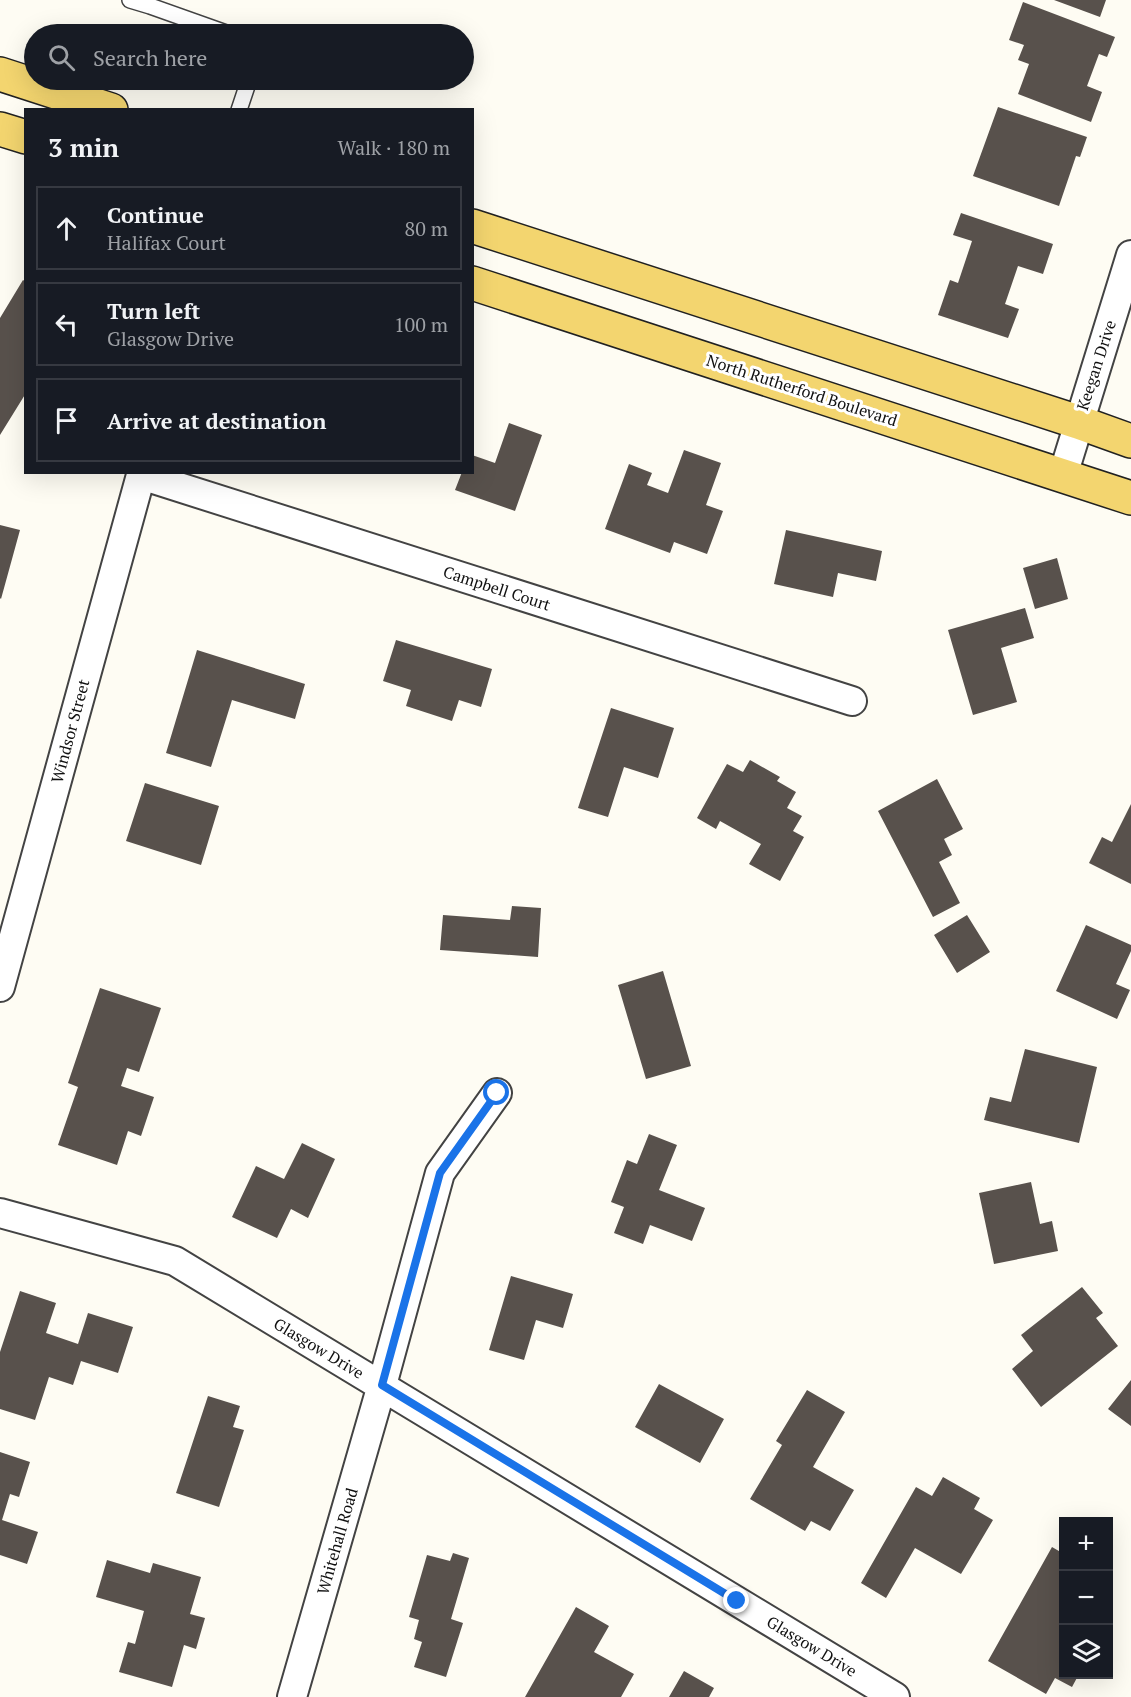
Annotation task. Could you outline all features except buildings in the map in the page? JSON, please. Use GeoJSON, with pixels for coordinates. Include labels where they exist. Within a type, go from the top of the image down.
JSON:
{"type":"FeatureCollection","features":[{"type":"Feature","properties":{"kind":"main road"},"geometry":{"type":"LineString","coordinates":[[0,74],[24,82]]}},
{"type":"Feature","properties":{"kind":"main road"},"geometry":{"type":"LineString","coordinates":[[49,90],[105,108]]}},
{"type":"Feature","properties":{"kind":"main road"},"geometry":{"type":"LineString","coordinates":[[0,129],[24,136]]}},
{"type":"Feature","properties":{"kind":"main road"},"geometry":{"type":"LineString","coordinates":[[474,227],[1131,441]]}},
{"type":"Feature","properties":{"kind":"main road","name":"North Rutherford Boulevard"},"geometry":{"type":"LineString","coordinates":[[474,284],[1131,498]]}},
{"type":"Feature","properties":{"kind":"street","name":"Keegan Drive"},"geometry":{"type":"LineString","coordinates":[[1063,475],[1131,255]]}},
{"type":"Feature","properties":{"kind":"street","name":"Campbell Court"},"geometry":{"type":"LineString","coordinates":[[141,475],[852,701]]}},
{"type":"Feature","properties":{"kind":"street","name":"Windsor Street"},"geometry":{"type":"LineString","coordinates":[[0,987],[141,475]]}},
{"type":"Feature","properties":{"kind":"street","name":"Whitehall Road"},"geometry":{"type":"LineString","coordinates":[[292,1697],[382,1385],[440,1173],[497,1093]]}},
{"type":"Feature","properties":{"kind":"street","name":"Glasgow Drive"},"geometry":{"type":"LineString","coordinates":[[0,1213],[175,1261],[895,1697]]}},
{"type":"Feature","properties":{"kind":"lane"},"geometry":{"type":"LineString","coordinates":[[130,0],[151,3],[204,24]]}},
{"type":"Feature","properties":{"kind":"lane"},"geometry":{"type":"LineString","coordinates":[[240,108],[246,90]]}},
{"type":"Feature","properties":{"kind":"route"},"geometry":{"type":"LineString","coordinates":[[497,1093],[440,1173],[382,1385],[737,1601]]}}]}
